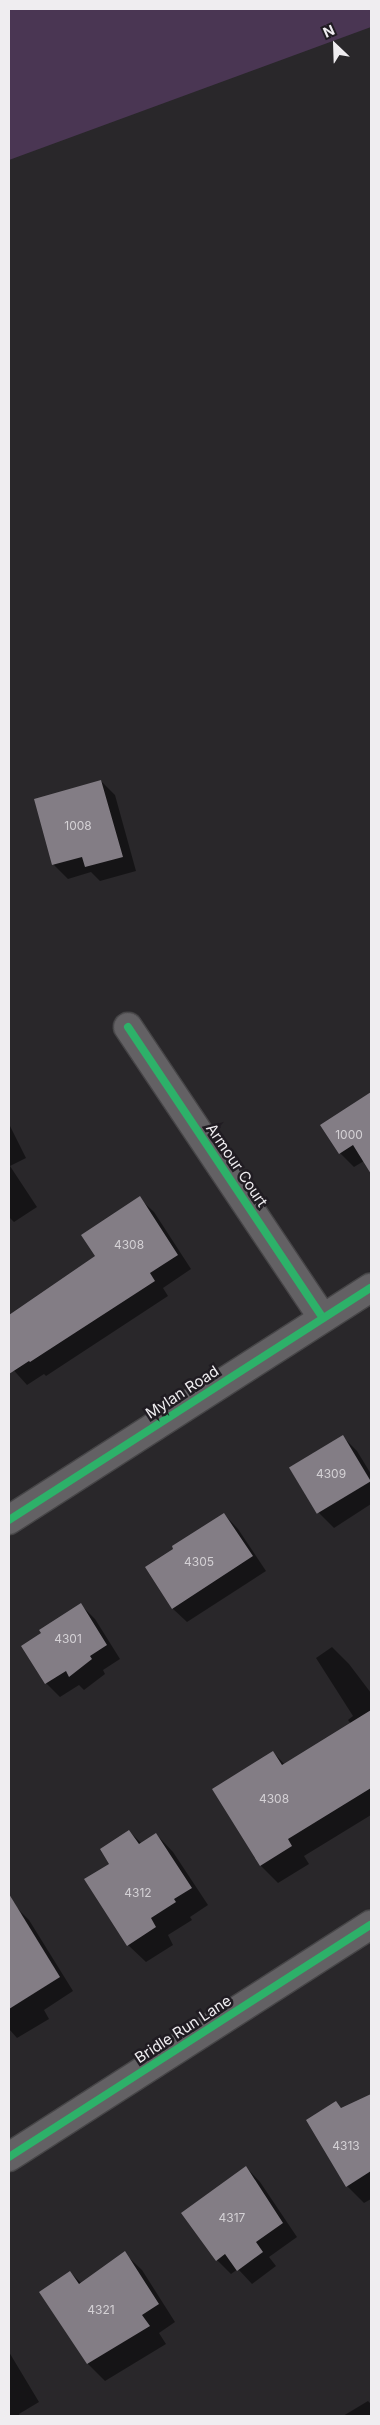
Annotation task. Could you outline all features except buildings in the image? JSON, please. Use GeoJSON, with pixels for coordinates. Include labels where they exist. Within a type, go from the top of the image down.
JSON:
{"type":"FeatureCollection","features":[{"type":"Feature","properties":{"kind":"street","name":"Armour Court"},"geometry":{"type":"LineString","coordinates":[[128,1027],[323,1318]]}},
{"type":"Feature","properties":{"kind":"street","name":"Mylan Road"},"geometry":{"type":"LineString","coordinates":[[9,1520],[371,1288]]}},
{"type":"Feature","properties":{"kind":"street","name":"Bridle Run Lane"},"geometry":{"type":"LineString","coordinates":[[9,2157],[371,1925]]}},
{"type":"Feature","properties":{"kind":"shaded area"},"geometry":{"type":"Polygon","coordinates":[[[9,9],[371,9],[371,27],[9,160],[9,9]]]}},
{"type":"Feature","properties":{"kind":"cycle path"},"geometry":{"type":"LineString","coordinates":[[128,1027],[323,1318]]}},
{"type":"Feature","properties":{"kind":"cycle path"},"geometry":{"type":"LineString","coordinates":[[9,1520],[371,1288]]}},
{"type":"Feature","properties":{"kind":"cycle path"},"geometry":{"type":"LineString","coordinates":[[9,2157],[371,1925]]}}]}
